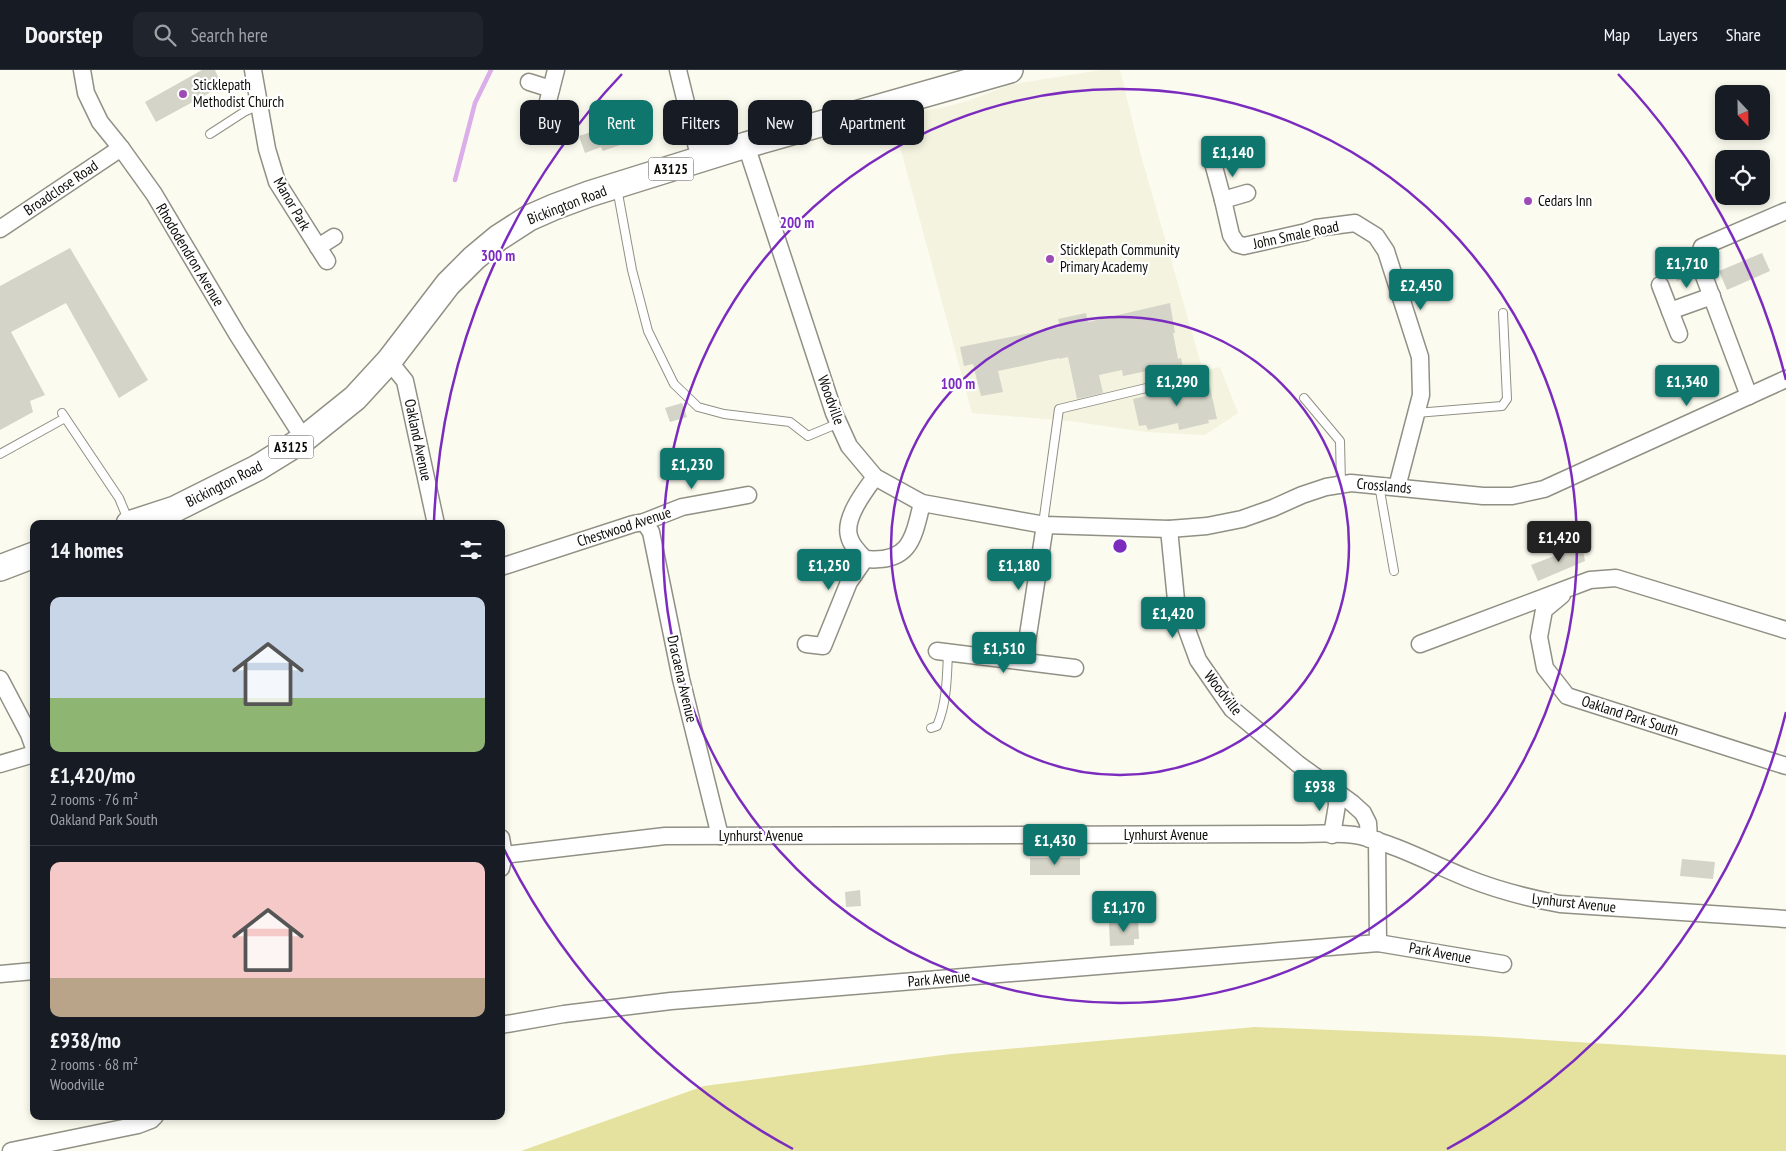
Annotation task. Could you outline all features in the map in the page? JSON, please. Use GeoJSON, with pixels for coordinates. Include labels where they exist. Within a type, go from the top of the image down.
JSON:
{"type":"FeatureCollection","features":[{"type":"Feature","properties":{"kind":"main road","name":"Bickington Road"},"geometry":{"type":"LineString","coordinates":[[153,520],[177,516],[304,440],[355,398],[389,361],[448,284],[474,258],[498,238],[529,218],[545,210],[700,160],[1010,70]]}},
{"type":"Feature","properties":{"kind":"main road"},"geometry":{"type":"LineString","coordinates":[[0,568],[30,556]]}},
{"type":"Feature","properties":{"kind":"street","name":"Rhododendron Avenue"},"geometry":{"type":"LineString","coordinates":[[82,70],[86,93],[100,122],[154,194],[237,334],[304,440]]}},
{"type":"Feature","properties":{"kind":"street","name":"Manor Park"},"geometry":{"type":"LineString","coordinates":[[253,70],[267,149],[277,182],[327,262]]}},
{"type":"Feature","properties":{"kind":"street"},"geometry":{"type":"LineString","coordinates":[[549,100],[556,70]]}},
{"type":"Feature","properties":{"kind":"street"},"geometry":{"type":"LineString","coordinates":[[678,70],[700,160]]}},
{"type":"Feature","properties":{"kind":"street"},"geometry":{"type":"LineString","coordinates":[[530,82],[552,89]]}},
{"type":"Feature","properties":{"kind":"street","name":"Woodville"},"geometry":{"type":"LineString","coordinates":[[746,146],[839,423],[849,446],[875,477],[922,503],[1044,524],[1169,529],[1176,600],[1198,660],[1232,710],[1298,764],[1363,813],[1373,840]]}},
{"type":"Feature","properties":{"kind":"street","name":"Broadclose Road"},"geometry":{"type":"LineString","coordinates":[[0,229],[121,148]]}},
{"type":"Feature","properties":{"kind":"street","name":"John Smale Road"},"geometry":{"type":"LineString","coordinates":[[1213,163],[1231,235],[1237,244],[1244,246],[1316,228],[1355,222],[1376,236],[1386,251],[1420,357],[1421,395],[1397,487]]}},
{"type":"Feature","properties":{"kind":"street"},"geometry":{"type":"LineString","coordinates":[[1223,200],[1247,194]]}},
{"type":"Feature","properties":{"kind":"street"},"geometry":{"type":"LineString","coordinates":[[1749,396],[1698,260],[1702,247],[1786,211]]}},
{"type":"Feature","properties":{"kind":"street","name":"Manor Park"},"geometry":{"type":"LineString","coordinates":[[318,247],[334,237]]}},
{"type":"Feature","properties":{"kind":"street"},"geometry":{"type":"LineString","coordinates":[[1660,285],[1679,334]]}},
{"type":"Feature","properties":{"kind":"street"},"geometry":{"type":"LineString","coordinates":[[1670,311],[1712,296]]}},
{"type":"Feature","properties":{"kind":"street","name":"Oakland Avenue"},"geometry":{"type":"LineString","coordinates":[[389,361],[406,381],[435,520]]}},
{"type":"Feature","properties":{"kind":"street","name":"Crosslands"},"geometry":{"type":"LineString","coordinates":[[1169,529],[1207,526],[1242,519],[1302,495],[1341,484],[1379,485],[1483,496],[1512,496],[1544,489],[1786,379]]}},
{"type":"Feature","properties":{"kind":"street"},"geometry":{"type":"LineString","coordinates":[[875,477],[864,492],[848,522],[849,537],[854,547],[865,558],[881,560],[894,557],[907,547],[917,527],[922,503]]}},
{"type":"Feature","properties":{"kind":"street","name":"Chestwood Avenue"},"geometry":{"type":"LineString","coordinates":[[505,566],[644,522],[682,507],[748,495]]}},
{"type":"Feature","properties":{"kind":"street","name":"Dracaena Avenue"},"geometry":{"type":"LineString","coordinates":[[644,522],[651,532],[681,679],[720,836]]}},
{"type":"Feature","properties":{"kind":"street"},"geometry":{"type":"LineString","coordinates":[[1024,660],[1044,524]]}},
{"type":"Feature","properties":{"kind":"street"},"geometry":{"type":"LineString","coordinates":[[806,644],[823,646],[849,582],[865,558]]}},
{"type":"Feature","properties":{"kind":"street","name":"Oakland Park South"},"geometry":{"type":"LineString","coordinates":[[1420,644],[1590,580],[1616,578],[1786,630]]}},
{"type":"Feature","properties":{"kind":"street","name":"Oakland Park South"},"geometry":{"type":"LineString","coordinates":[[1569,588],[1544,610],[1538,637],[1545,668],[1567,696],[1786,766]]}},
{"type":"Feature","properties":{"kind":"street"},"geometry":{"type":"LineString","coordinates":[[943,652],[1024,660],[1075,668]]}},
{"type":"Feature","properties":{"kind":"street"},"geometry":{"type":"LineString","coordinates":[[0,679],[30,737]]}},
{"type":"Feature","properties":{"kind":"street"},"geometry":{"type":"LineString","coordinates":[[0,764],[30,755]]}},
{"type":"Feature","properties":{"kind":"street"},"geometry":{"type":"LineString","coordinates":[[1332,835],[1337,805],[1336,792]]}},
{"type":"Feature","properties":{"kind":"street","name":"Lynhurst Avenue"},"geometry":{"type":"LineString","coordinates":[[505,862],[665,836],[1358,836],[1433,862],[1468,878],[1523,897],[1560,904],[1786,919]]}},
{"type":"Feature","properties":{"kind":"street"},"geometry":{"type":"LineString","coordinates":[[1373,840],[1378,943]]}},
{"type":"Feature","properties":{"kind":"street","name":"Park Avenue"},"geometry":{"type":"LineString","coordinates":[[505,1024],[564,1014],[671,1001],[1378,943],[1502,964]]}},
{"type":"Feature","properties":{"kind":"street"},"geometry":{"type":"LineString","coordinates":[[0,974],[30,971]]}},
{"type":"Feature","properties":{"kind":"street"},"geometry":{"type":"LineString","coordinates":[[11,1151],[82,1143],[151,1120]]}},
{"type":"Feature","properties":{"kind":"lane"},"geometry":{"type":"LineString","coordinates":[[210,134],[244,112],[259,105]]}},
{"type":"Feature","properties":{"kind":"lane"},"geometry":{"type":"LineString","coordinates":[[617,186],[632,270],[648,330],[674,384],[698,407],[724,414],[790,422],[808,436],[839,423]]}},
{"type":"Feature","properties":{"kind":"lane"},"geometry":{"type":"LineString","coordinates":[[1416,413],[1502,406],[1507,399],[1503,313]]}},
{"type":"Feature","properties":{"kind":"lane"},"geometry":{"type":"LineString","coordinates":[[1044,524],[1060,409],[1192,377]]}},
{"type":"Feature","properties":{"kind":"lane"},"geometry":{"type":"LineString","coordinates":[[1304,398],[1340,441],[1341,484]]}},
{"type":"Feature","properties":{"kind":"lane"},"geometry":{"type":"LineString","coordinates":[[0,454],[64,415],[119,498],[127,520]]}},
{"type":"Feature","properties":{"kind":"lane"},"geometry":{"type":"LineString","coordinates":[[1379,485],[1394,571]]}},
{"type":"Feature","properties":{"kind":"lane"},"geometry":{"type":"LineString","coordinates":[[931,728],[937,726],[941,716],[946,682],[943,652]]}},
{"type":"Feature","properties":{"kind":"shaded area","name":"Sticklepath Community Primary Academy"},"geometry":{"type":"Polygon","coordinates":[[[1101,70],[1120,70],[1140,152],[1203,371],[1220,367],[1238,413],[1205,435],[1146,432],[1070,421],[972,413],[900,145],[924,145],[924,111],[968,101],[1009,85],[1101,70]]]}},
{"type":"Feature","properties":{"kind":"shaded area"},"geometry":{"type":"Polygon","coordinates":[[[1255,1027],[1481,1036],[1786,1055],[1786,1151],[521,1151],[704,1086],[951,1054],[1255,1027]]]}},
{"type":"Feature","properties":{"kind":"building","name":"Sticklepath Methodist Church"},"geometry":{"type":"Polygon","coordinates":[[[202,70],[215,70],[222,86],[156,122],[145,102],[202,70]]]}},
{"type":"Feature","properties":{"kind":"building"},"geometry":{"type":"Polygon","coordinates":[[[589,133],[589,145],[620,145],[603,151],[601,147],[585,153],[579,136],[589,133]]]}},
{"type":"Feature","properties":{"kind":"building"},"geometry":{"type":"Polygon","coordinates":[[[70,248],[148,380],[119,398],[66,303],[11,332],[45,395],[30,401],[33,412],[0,430],[0,286],[70,248]]]}},
{"type":"Feature","properties":{"kind":"building"},"geometry":{"type":"Polygon","coordinates":[[[1762,253],[1770,271],[1727,290],[1719,271],[1762,253]]]}},
{"type":"Feature","properties":{"kind":"building"},"geometry":{"type":"Polygon","coordinates":[[[1679,255],[1689,276],[1677,281],[1668,260],[1679,255]]]}},
{"type":"Feature","properties":{"kind":"building"},"geometry":{"type":"Polygon","coordinates":[[[1170,303],[1178,359],[1181,358],[1184,373],[1164,378],[1161,368],[1123,376],[1122,370],[1099,375],[1103,393],[1077,399],[1068,357],[1059,358],[998,371],[1003,392],[981,396],[973,364],[964,366],[960,347],[1060,327],[1058,319],[1086,313],[1088,322],[1170,303]]]}},
{"type":"Feature","properties":{"kind":"building"},"geometry":{"type":"Polygon","coordinates":[[[1209,383],[1217,419],[1208,420],[1209,423],[1179,430],[1178,423],[1148,430],[1146,425],[1139,426],[1133,399],[1187,384],[1187,387],[1209,383]]]}},
{"type":"Feature","properties":{"kind":"building"},"geometry":{"type":"Polygon","coordinates":[[[682,403],[687,417],[670,422],[665,408],[682,403]]]}},
{"type":"Feature","properties":{"kind":"building"},"geometry":{"type":"Polygon","coordinates":[[[1582,545],[1585,561],[1538,581],[1531,565],[1582,545]]]}},
{"type":"Feature","properties":{"kind":"building"},"geometry":{"type":"Polygon","coordinates":[[[1030,858],[1080,858],[1080,875],[1030,875],[1030,858]]]}},
{"type":"Feature","properties":{"kind":"building"},"geometry":{"type":"Polygon","coordinates":[[[1682,859],[1715,862],[1713,879],[1680,876],[1682,859]]]}},
{"type":"Feature","properties":{"kind":"building"},"geometry":{"type":"Polygon","coordinates":[[[860,890],[861,906],[846,907],[845,892],[860,890]]]}},
{"type":"Feature","properties":{"kind":"building"},"geometry":{"type":"Polygon","coordinates":[[[1122,920],[1138,920],[1139,939],[1134,939],[1134,945],[1110,946],[1109,923],[1122,922],[1122,920]]]}},
{"type":"Feature","properties":{"kind":"waterway"},"geometry":{"type":"LineString","coordinates":[[455,180],[475,103],[491,70]]}},
{"type":"Feature","properties":{"kind":"place","name":"Sticklepath Methodist Church"},"geometry":{"type":"Point","coordinates":[183,94]}},
{"type":"Feature","properties":{"kind":"place","name":"Cedars Inn"},"geometry":{"type":"Point","coordinates":[1528,201]}},
{"type":"Feature","properties":{"kind":"place","name":"Sticklepath Community Primary Academy"},"geometry":{"type":"Point","coordinates":[1050,259]}}]}
